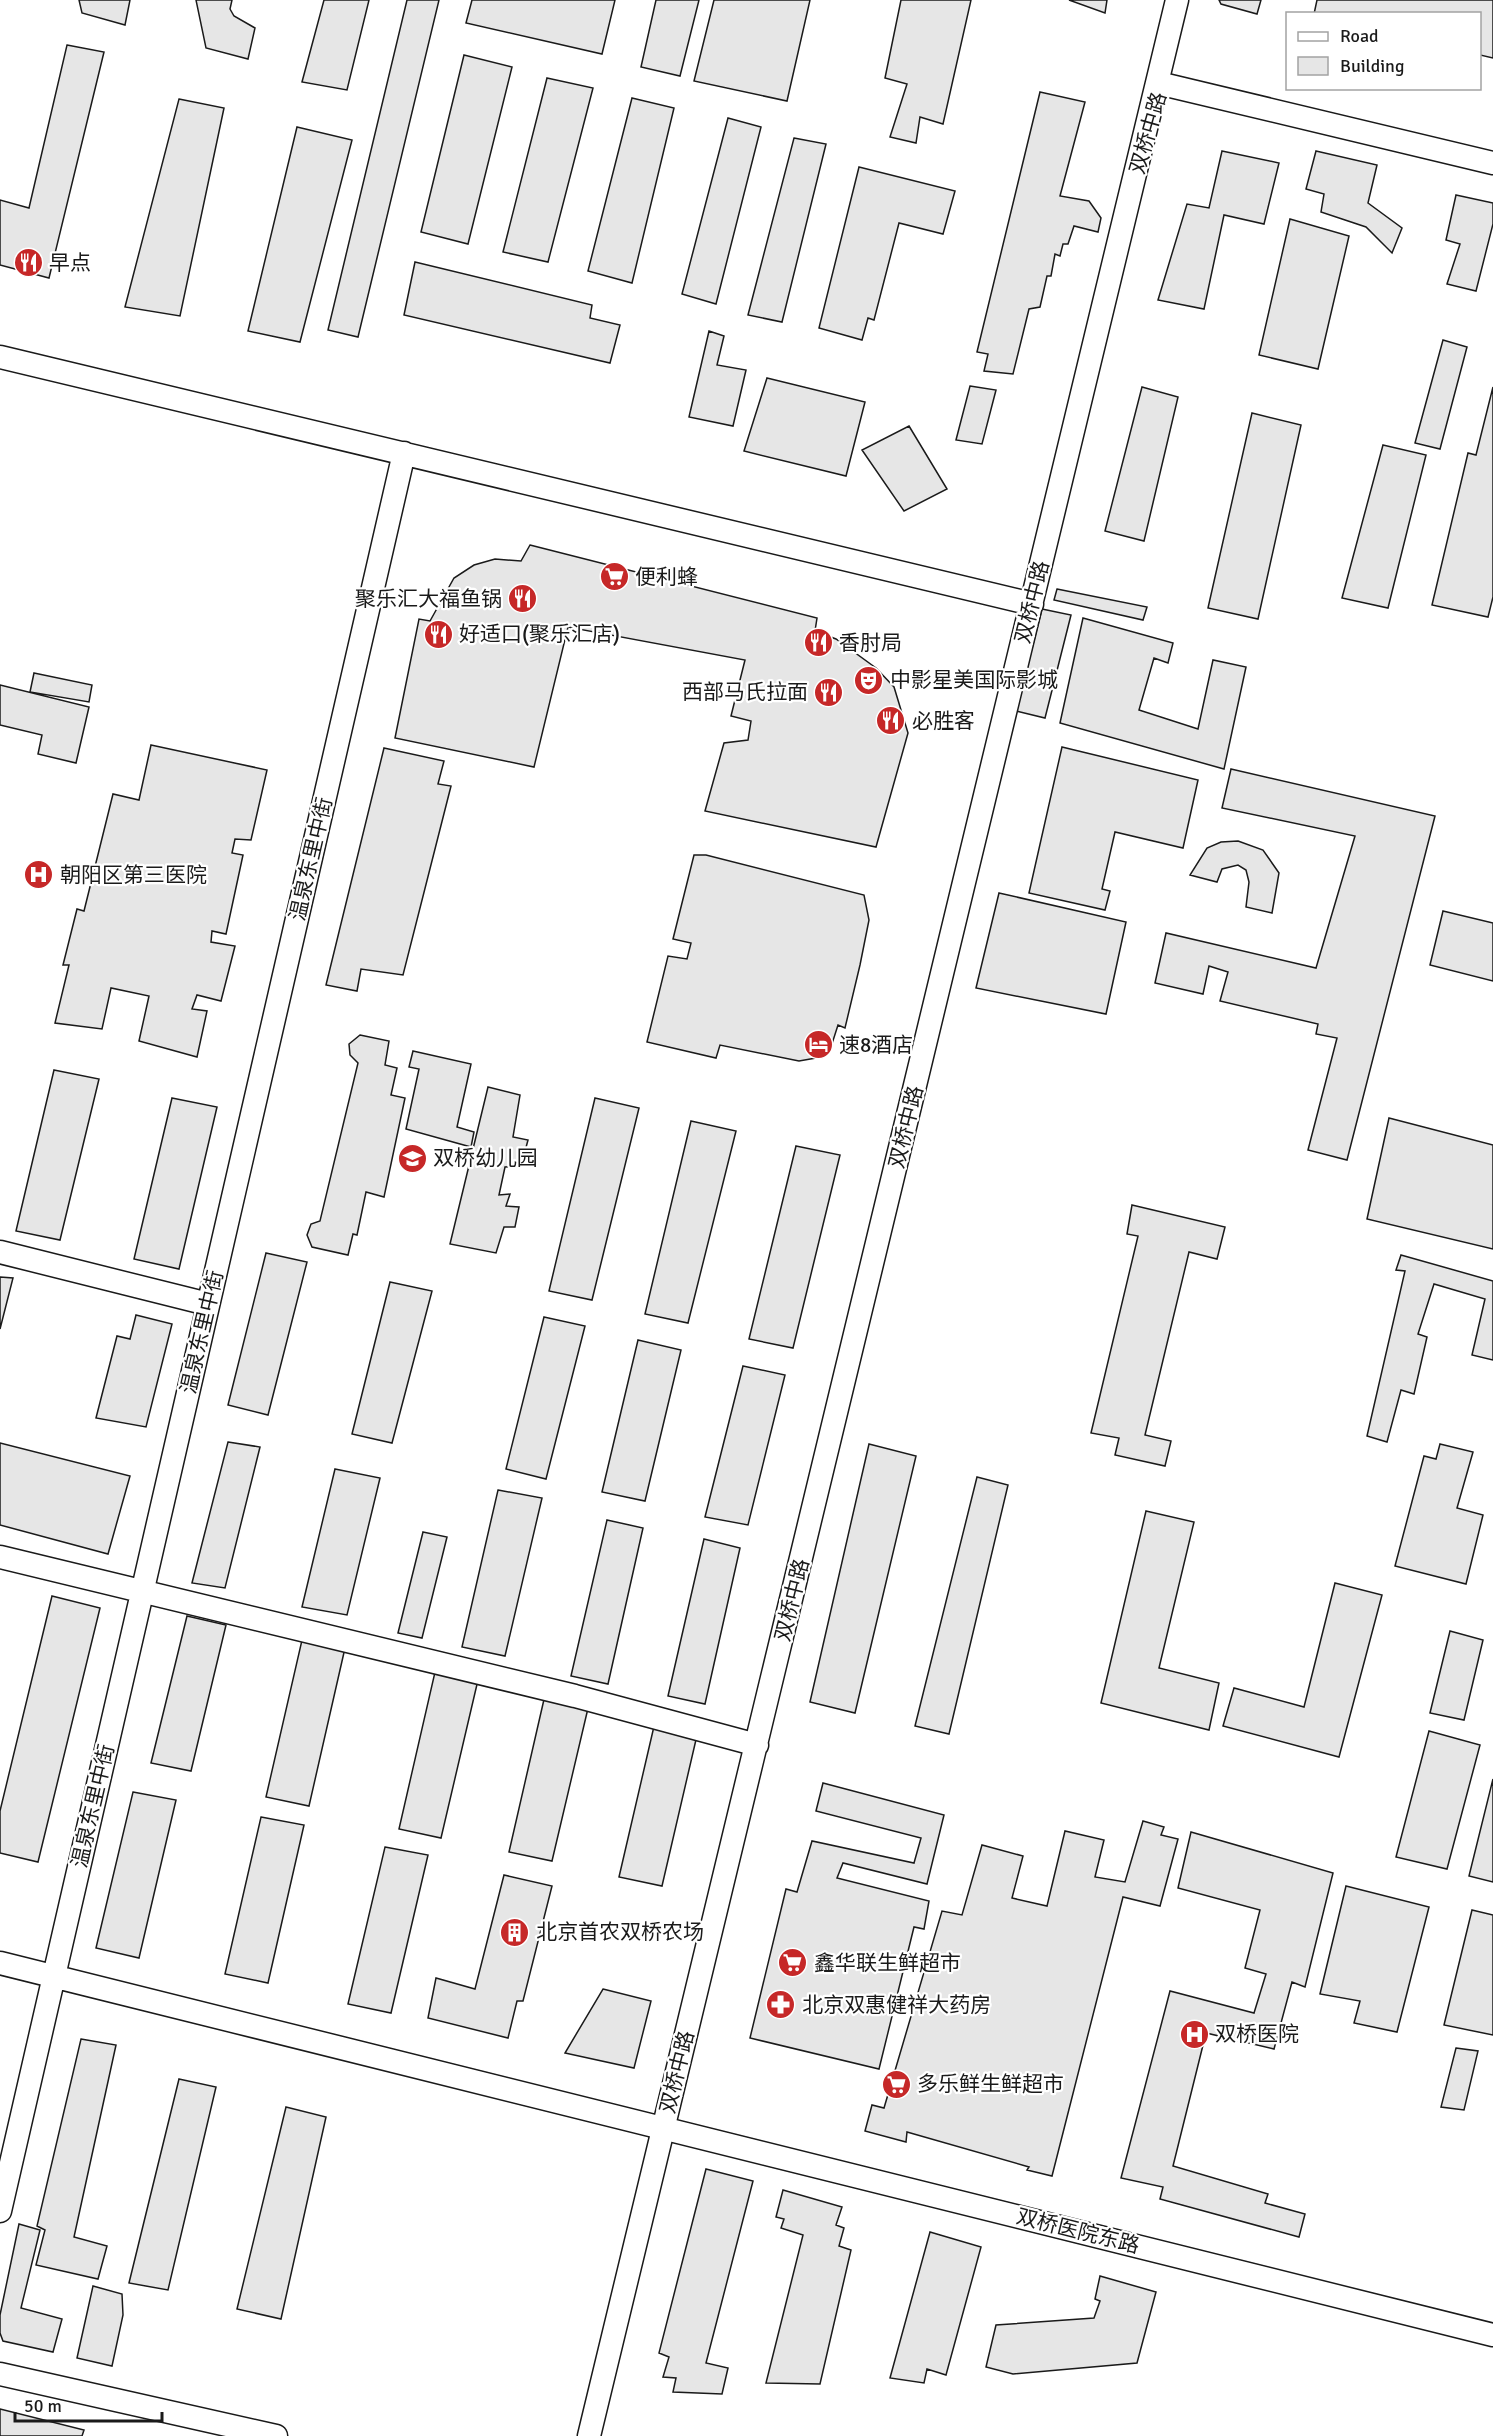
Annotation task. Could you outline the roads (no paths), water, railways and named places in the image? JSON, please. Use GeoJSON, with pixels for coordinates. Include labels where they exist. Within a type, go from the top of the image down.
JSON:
{"type":"FeatureCollection","features":[{"type":"Feature","properties":{"kind":"street"},"geometry":{"type":"LineString","coordinates":[[1158,83],[1177,0]]}},
{"type":"Feature","properties":{"kind":"street","name":"双桥中路"},"geometry":{"type":"LineString","coordinates":[[589,2436],[1158,83],[1493,163]]}},
{"type":"Feature","properties":{"kind":"street"},"geometry":{"type":"LineString","coordinates":[[0,357],[1032,604]]}},
{"type":"Feature","properties":{"kind":"street","name":"温泉东里中街"},"geometry":{"type":"LineString","coordinates":[[0,2211],[404,453]]}},
{"type":"Feature","properties":{"kind":"street"},"geometry":{"type":"LineString","coordinates":[[0,1252],[208,1304]]}},
{"type":"Feature","properties":{"kind":"street"},"geometry":{"type":"LineString","coordinates":[[0,1557],[575,1696],[757,1745]]}},
{"type":"Feature","properties":{"kind":"street","name":"双桥医院东路"},"geometry":{"type":"LineString","coordinates":[[0,1963],[1493,2335]]}},
{"type":"Feature","properties":{"kind":"street"},"geometry":{"type":"LineString","coordinates":[[0,2374],[276,2436]]}},
{"type":"Feature","properties":{"kind":"place","name":"早点"},"geometry":{"type":"Point","coordinates":[28,263]}},
{"type":"Feature","properties":{"kind":"place","name":"便利蜂"},"geometry":{"type":"Point","coordinates":[614,577]}},
{"type":"Feature","properties":{"kind":"place","name":"聚乐汇大福鱼锅"},"geometry":{"type":"Point","coordinates":[523,599]}},
{"type":"Feature","properties":{"kind":"place","name":"好适口(聚乐汇店)"},"geometry":{"type":"Point","coordinates":[438,634]}},
{"type":"Feature","properties":{"kind":"place","name":"香肘局"},"geometry":{"type":"Point","coordinates":[818,643]}},
{"type":"Feature","properties":{"kind":"place","name":"中影星美国际影城"},"geometry":{"type":"Point","coordinates":[869,680]}},
{"type":"Feature","properties":{"kind":"place","name":"西部马氏拉面"},"geometry":{"type":"Point","coordinates":[829,692]}},
{"type":"Feature","properties":{"kind":"place","name":"必胜客"},"geometry":{"type":"Point","coordinates":[891,721]}},
{"type":"Feature","properties":{"kind":"place","name":"朝阳区第三医院"},"geometry":{"type":"Point","coordinates":[39,875]}},
{"type":"Feature","properties":{"kind":"place","name":"速8酒店"},"geometry":{"type":"Point","coordinates":[818,1045]}},
{"type":"Feature","properties":{"kind":"place","name":"双桥幼儿园"},"geometry":{"type":"Point","coordinates":[412,1158]}},
{"type":"Feature","properties":{"kind":"place","name":"北京首农双桥农场"},"geometry":{"type":"Point","coordinates":[515,1932]}},
{"type":"Feature","properties":{"kind":"place","name":"鑫华联生鲜超市"},"geometry":{"type":"Point","coordinates":[793,1963]}},
{"type":"Feature","properties":{"kind":"place","name":"北京双惠健祥大药房"},"geometry":{"type":"Point","coordinates":[781,2005]}},
{"type":"Feature","properties":{"kind":"place","name":"双桥医院"},"geometry":{"type":"Point","coordinates":[1194,2034]}},
{"type":"Feature","properties":{"kind":"place","name":"多乐鲜生鲜超市"},"geometry":{"type":"Point","coordinates":[896,2084]}}]}
